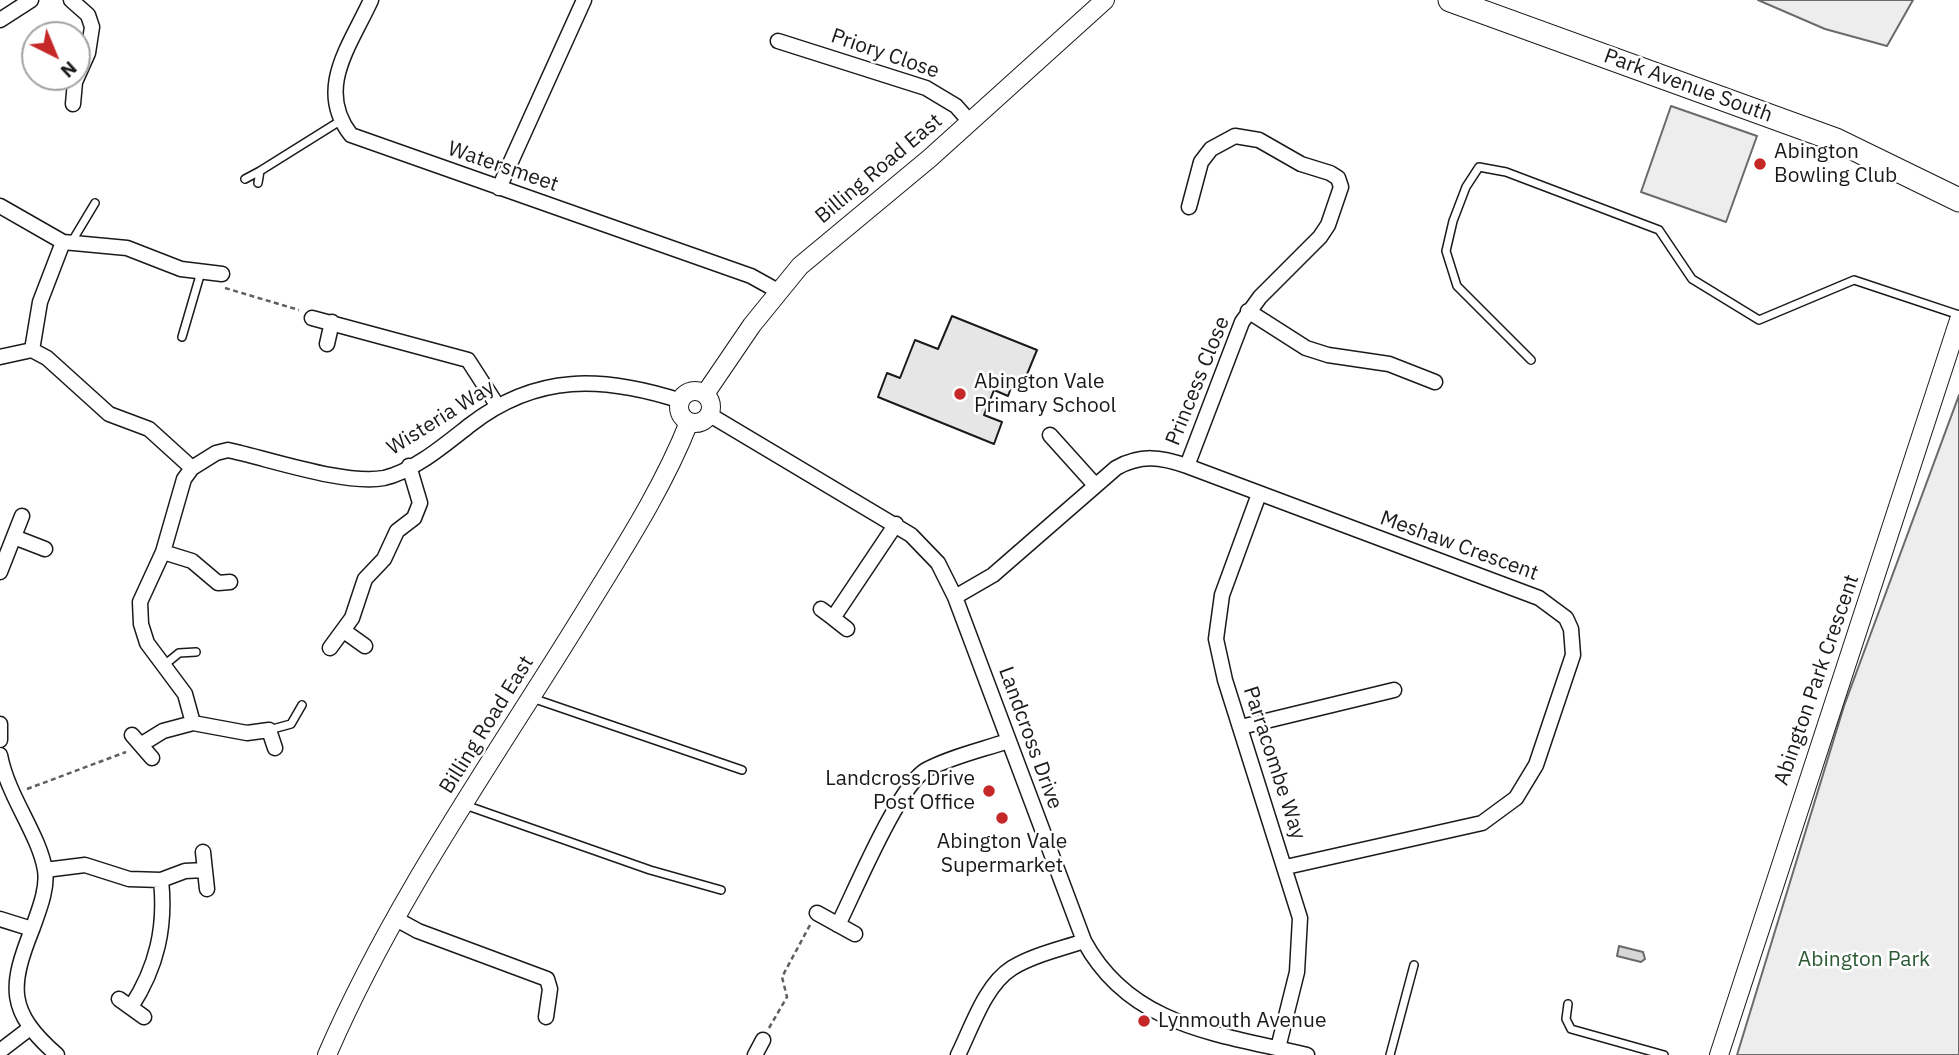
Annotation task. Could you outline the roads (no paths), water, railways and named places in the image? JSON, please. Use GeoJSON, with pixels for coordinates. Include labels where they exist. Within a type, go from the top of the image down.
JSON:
{"type":"FeatureCollection","features":[{"type":"Feature","properties":{"kind":"main road","name":"Park Avenue South"},"geometry":{"type":"LineString","coordinates":[[1450,0],[1836,140],[1959,200]]}},
{"type":"Feature","properties":{"kind":"street"},"geometry":{"type":"LineString","coordinates":[[0,20],[31,0]]}},
{"type":"Feature","properties":{"kind":"street"},"geometry":{"type":"LineString","coordinates":[[71,0],[88,15],[90,21]]}},
{"type":"Feature","properties":{"kind":"street"},"geometry":{"type":"LineString","coordinates":[[340,121],[334,106],[334,87],[371,0]]}},
{"type":"Feature","properties":{"kind":"street"},"geometry":{"type":"LineString","coordinates":[[499,188],[584,0]]}},
{"type":"Feature","properties":{"kind":"street","name":"Billing Road East"},"geometry":{"type":"LineString","coordinates":[[705,394],[778,291],[822,245],[970,122],[1105,0]]}},
{"type":"Feature","properties":{"kind":"street","name":"Priory Close"},"geometry":{"type":"LineString","coordinates":[[778,41],[926,88],[956,106],[970,122]]}},
{"type":"Feature","properties":{"kind":"street"},"geometry":{"type":"LineString","coordinates":[[73,104],[74,91]]}},
{"type":"Feature","properties":{"kind":"street","name":"Watersmeet"},"geometry":{"type":"LineString","coordinates":[[340,121],[351,135],[365,142],[751,276],[778,291]]}},
{"type":"Feature","properties":{"kind":"street","name":"Princess Close"},"geometry":{"type":"LineString","coordinates":[[1186,466],[1237,332],[1248,311],[1320,237],[1341,187],[1338,178],[1301,164],[1259,140],[1234,136],[1212,149],[1201,162],[1189,207]]}},
{"type":"Feature","properties":{"kind":"street"},"geometry":{"type":"LineString","coordinates":[[0,206],[67,243],[127,248],[181,269],[212,273]]}},
{"type":"Feature","properties":{"kind":"street"},"geometry":{"type":"LineString","coordinates":[[32,350],[40,302],[67,243]]}},
{"type":"Feature","properties":{"kind":"street","name":"Princess Close"},"geometry":{"type":"LineString","coordinates":[[1248,311],[1306,348],[1328,355],[1389,364],[1435,382]]}},
{"type":"Feature","properties":{"kind":"street"},"geometry":{"type":"LineString","coordinates":[[312,318],[468,360],[497,405]]}},
{"type":"Feature","properties":{"kind":"street","name":"Abington Park Crescent"},"geometry":{"type":"LineString","coordinates":[[1719,1055],[1759,922],[1959,318]]}},
{"type":"Feature","properties":{"kind":"street"},"geometry":{"type":"LineString","coordinates":[[327,344],[332,322]]}},
{"type":"Feature","properties":{"kind":"street"},"geometry":{"type":"LineString","coordinates":[[0,357],[32,350],[47,358],[109,414],[149,429],[192,468],[175,503],[163,552],[140,602],[141,624],[147,643],[185,694],[193,723]]}},
{"type":"Feature","properties":{"kind":"street","name":"Wisteria Way"},"geometry":{"type":"LineString","coordinates":[[192,468],[216,453],[228,450],[343,476],[385,478],[447,444],[497,405],[528,391],[572,383],[622,387],[681,401]]}},
{"type":"Feature","properties":{"kind":"street"},"geometry":{"type":"LineString","coordinates":[[696,391],[705,394],[710,400],[710,415],[697,423],[689,422],[679,409],[681,401],[687,393],[696,391]]}},
{"type":"Feature","properties":{"kind":"street","name":"Landcross Drive"},"geometry":{"type":"LineString","coordinates":[[710,415],[896,524],[938,563],[955,597],[1084,941],[1115,985],[1156,1013],[1180,1024],[1307,1055]]}},
{"type":"Feature","properties":{"kind":"street","name":"Billing Road East"},"geometry":{"type":"LineString","coordinates":[[327,1055],[396,919],[632,531],[689,422]]}},
{"type":"Feature","properties":{"kind":"street"},"geometry":{"type":"LineString","coordinates":[[1050,435],[1095,485]]}},
{"type":"Feature","properties":{"kind":"street","name":"Meshaw Crescent"},"geometry":{"type":"LineString","coordinates":[[955,597],[993,575],[1116,468],[1135,459],[1155,457],[1186,466],[1549,603],[1566,618],[1574,643],[1570,669],[1536,765],[1516,798],[1500,813],[1465,828],[1286,867]]}},
{"type":"Feature","properties":{"kind":"street"},"geometry":{"type":"LineString","coordinates":[[331,648],[352,618],[365,579],[384,559],[397,531],[414,518],[421,503],[409,466]]}},
{"type":"Feature","properties":{"kind":"street","name":"Parracombe Way"},"geometry":{"type":"LineString","coordinates":[[1259,494],[1222,595],[1216,626],[1222,668],[1296,901],[1301,936],[1297,972],[1279,1048]]}},
{"type":"Feature","properties":{"kind":"street"},"geometry":{"type":"LineString","coordinates":[[0,572],[22,516]]}},
{"type":"Feature","properties":{"kind":"street"},"geometry":{"type":"LineString","coordinates":[[847,629],[827,613],[896,524]]}},
{"type":"Feature","properties":{"kind":"street"},"geometry":{"type":"LineString","coordinates":[[14,537],[44,549]]}},
{"type":"Feature","properties":{"kind":"street"},"geometry":{"type":"LineString","coordinates":[[163,552],[192,561],[218,583],[230,583]]}},
{"type":"Feature","properties":{"kind":"street"},"geometry":{"type":"LineString","coordinates":[[344,631],[365,646]]}},
{"type":"Feature","properties":{"kind":"street"},"geometry":{"type":"LineString","coordinates":[[1241,727],[1394,690]]}},
{"type":"Feature","properties":{"kind":"street"},"geometry":{"type":"LineString","coordinates":[[152,758],[137,740],[193,723],[247,733],[269,730],[275,748]]}},
{"type":"Feature","properties":{"kind":"street"},"geometry":{"type":"LineString","coordinates":[[0,724],[0,740]]}},
{"type":"Feature","properties":{"kind":"street"},"geometry":{"type":"LineString","coordinates":[[838,925],[900,802],[916,777],[941,764],[1008,741]]}},
{"type":"Feature","properties":{"kind":"street"},"geometry":{"type":"LineString","coordinates":[[0,755],[2,773],[45,870],[41,906],[17,986],[22,1018],[57,1055]]}},
{"type":"Feature","properties":{"kind":"street"},"geometry":{"type":"LineString","coordinates":[[203,852],[207,889]]}},
{"type":"Feature","properties":{"kind":"street"},"geometry":{"type":"LineString","coordinates":[[45,870],[85,865],[129,879],[162,880],[185,871],[204,870]]}},
{"type":"Feature","properties":{"kind":"street"},"geometry":{"type":"LineString","coordinates":[[144,1017],[125,1003],[141,992],[161,941],[164,914],[162,880]]}},
{"type":"Feature","properties":{"kind":"street"},"geometry":{"type":"LineString","coordinates":[[817,912],[855,934]]}},
{"type":"Feature","properties":{"kind":"street"},"geometry":{"type":"LineString","coordinates":[[0,919],[32,929]]}},
{"type":"Feature","properties":{"kind":"street"},"geometry":{"type":"LineString","coordinates":[[396,919],[418,931],[547,978],[550,989],[546,1017]]}},
{"type":"Feature","properties":{"kind":"street"},"geometry":{"type":"LineString","coordinates":[[958,1055],[993,986],[1002,976],[1013,967],[1084,941]]}},
{"type":"Feature","properties":{"kind":"street"},"geometry":{"type":"LineString","coordinates":[[0,1051],[30,1028]]}},
{"type":"Feature","properties":{"kind":"street"},"geometry":{"type":"LineString","coordinates":[[755,1055],[763,1040]]}},
{"type":"Feature","properties":{"kind":"lane"},"geometry":{"type":"LineString","coordinates":[[245,179],[340,121]]}},
{"type":"Feature","properties":{"kind":"lane"},"geometry":{"type":"LineString","coordinates":[[1531,360],[1457,286],[1446,251],[1462,199],[1479,167],[1506,172],[1659,230],[1692,279],[1759,320],[1854,279],[1959,318]]}},
{"type":"Feature","properties":{"kind":"lane"},"geometry":{"type":"LineString","coordinates":[[258,183],[260,171]]}},
{"type":"Feature","properties":{"kind":"lane"},"geometry":{"type":"LineString","coordinates":[[67,243],[95,203]]}},
{"type":"Feature","properties":{"kind":"lane"},"geometry":{"type":"LineString","coordinates":[[182,337],[212,273]]}},
{"type":"Feature","properties":{"kind":"lane"},"geometry":{"type":"LineString","coordinates":[[163,666],[179,653],[196,652]]}},
{"type":"Feature","properties":{"kind":"lane"},"geometry":{"type":"LineString","coordinates":[[532,698],[742,770]]}},
{"type":"Feature","properties":{"kind":"lane"},"geometry":{"type":"LineString","coordinates":[[269,730],[291,724],[302,705]]}},
{"type":"Feature","properties":{"kind":"lane"},"geometry":{"type":"LineString","coordinates":[[464,805],[650,870],[721,890]]}},
{"type":"Feature","properties":{"kind":"lane"},"geometry":{"type":"LineString","coordinates":[[1390,1055],[1414,965]]}},
{"type":"Feature","properties":{"kind":"lane"},"geometry":{"type":"LineString","coordinates":[[1568,1004],[1566,1019],[1571,1029],[1664,1055]]}},
{"type":"Feature","properties":{"kind":"place","name":"Abington Bowling Club"},"geometry":{"type":"Point","coordinates":[1760,164]}},
{"type":"Feature","properties":{"kind":"place","name":"Abington Vale Primary School"},"geometry":{"type":"Point","coordinates":[960,394]}},
{"type":"Feature","properties":{"kind":"place","name":"Landcross Drive Post Office"},"geometry":{"type":"Point","coordinates":[989,791]}},
{"type":"Feature","properties":{"kind":"place","name":"Abington Vale Supermarket"},"geometry":{"type":"Point","coordinates":[1002,818]}},
{"type":"Feature","properties":{"kind":"place","name":"Lynmouth Avenue"},"geometry":{"type":"Point","coordinates":[1144,1021]}},
{"type":"Feature","properties":{"kind":"park label","name":"Abington Park"},"geometry":{"type":"Point","coordinates":[1864,960]}}]}
